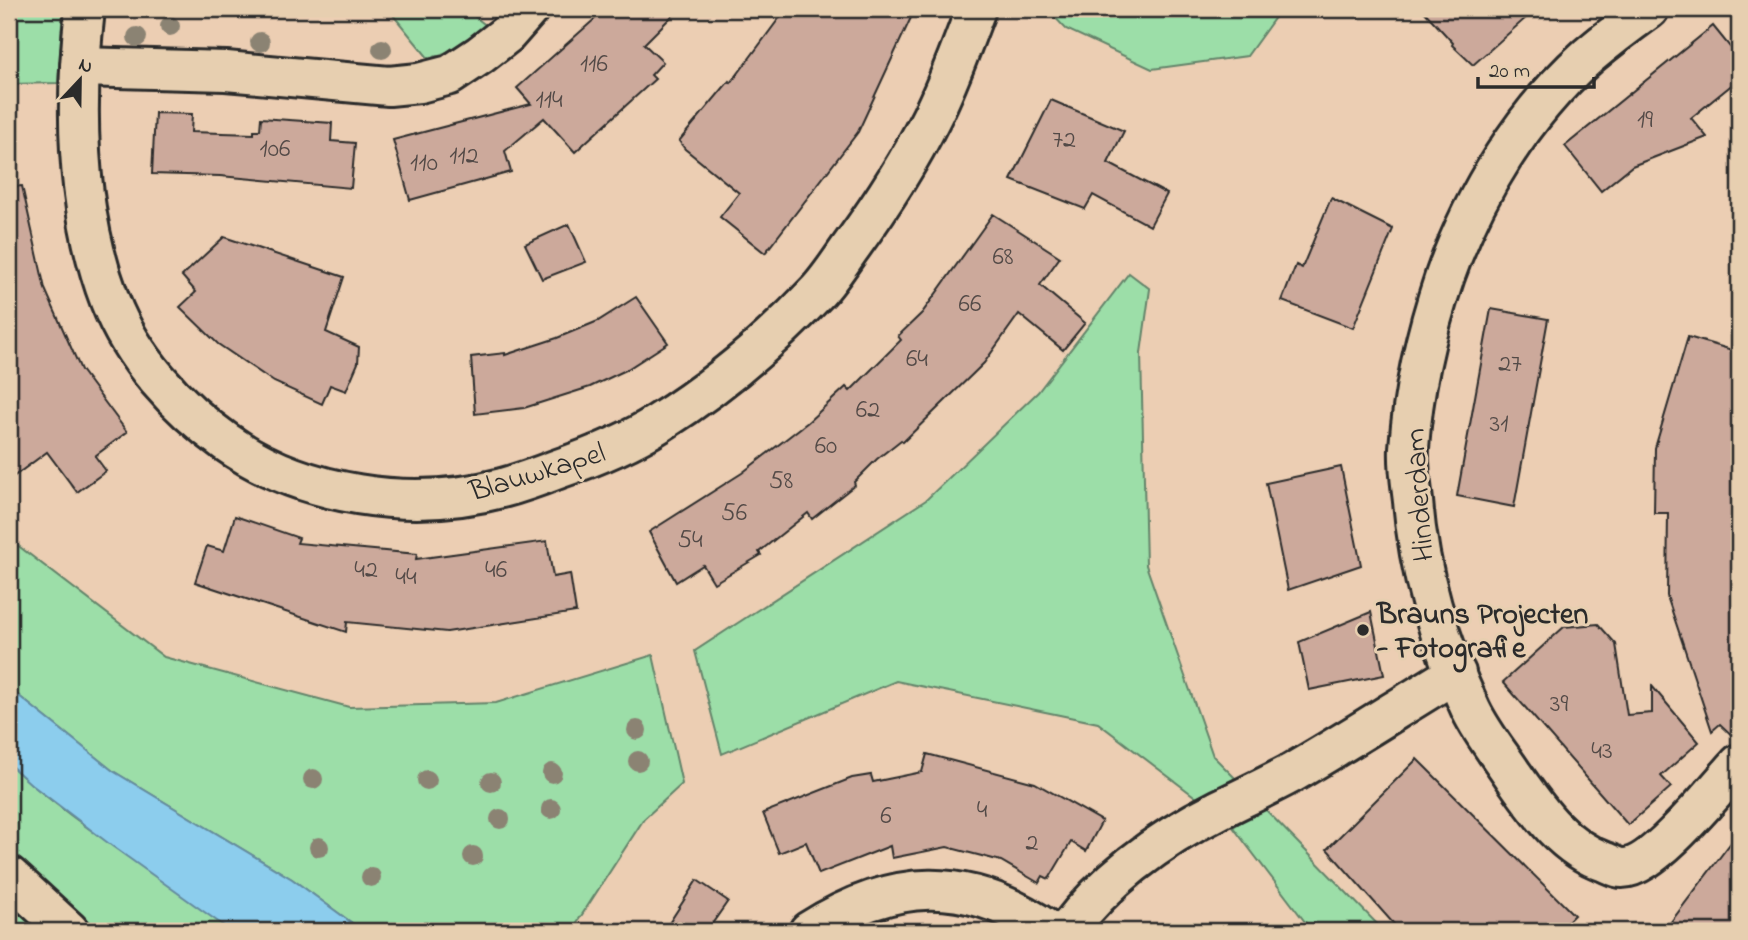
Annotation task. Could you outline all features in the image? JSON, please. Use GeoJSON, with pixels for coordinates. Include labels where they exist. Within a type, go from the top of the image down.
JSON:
{"type":"FeatureCollection","features":[{"type":"Feature","properties":{"kind":"street","name":"Blauwkapel"},"geometry":{"type":"LineString","coordinates":[[85,9],[80,67],[80,150],[86,206],[97,261],[123,329],[164,387],[202,425],[249,458],[302,480],[366,495],[410,498],[449,497],[502,488],[600,454],[658,424],[753,353],[821,288],[884,202],[933,116],[976,9]]}},
{"type":"Feature","properties":{"kind":"street"},"geometry":{"type":"LineString","coordinates":[[80,67],[226,71],[389,86],[419,83],[450,75],[480,55],[507,34],[529,9]]}},
{"type":"Feature","properties":{"kind":"street","name":"Hinderdam"},"geometry":{"type":"LineString","coordinates":[[1649,9],[1587,57],[1533,116],[1504,156],[1475,205],[1453,253],[1430,321],[1413,409],[1409,452],[1416,540],[1424,582],[1438,629],[1472,712],[1540,813],[1557,831],[1577,846],[1598,860],[1622,868],[1644,861],[1661,848],[1739,764]]}},
{"type":"Feature","properties":{"kind":"street"},"geometry":{"type":"LineString","coordinates":[[1067,931],[1080,913],[1148,852],[1218,810],[1267,787],[1348,741],[1456,673]]}},
{"type":"Feature","properties":{"kind":"street"},"geometry":{"type":"LineString","coordinates":[[9,876],[69,931]]}},
{"type":"Feature","properties":{"kind":"street"},"geometry":{"type":"LineString","coordinates":[[809,931],[856,906],[907,890],[927,889],[964,892],[988,898],[1049,931]]}},
{"type":"Feature","properties":{"kind":"green space"},"geometry":{"type":"Polygon","coordinates":[[[9,9],[63,9],[58,83],[9,84],[9,9]]]}},
{"type":"Feature","properties":{"kind":"green space"},"geometry":{"type":"Polygon","coordinates":[[[388,9],[465,9],[488,27],[460,47],[429,59],[388,9]]]}},
{"type":"Feature","properties":{"kind":"green space"},"geometry":{"type":"Polygon","coordinates":[[[1047,9],[1281,9],[1247,56],[1152,69],[1066,29],[1047,9]]]}},
{"type":"Feature","properties":{"kind":"green space"},"geometry":{"type":"Polygon","coordinates":[[[1129,273],[1150,289],[1141,353],[1146,565],[1213,756],[1235,778],[1202,802],[1098,723],[896,681],[722,754],[695,651],[926,500],[1038,392],[1129,273]]]}},
{"type":"Feature","properties":{"kind":"green space"},"geometry":{"type":"Polygon","coordinates":[[[9,533],[16,544],[164,657],[349,707],[496,703],[653,655],[682,784],[644,819],[574,931],[363,931],[292,879],[113,771],[9,688],[9,533]]]}},
{"type":"Feature","properties":{"kind":"green space"},"geometry":{"type":"Polygon","coordinates":[[[9,764],[62,809],[231,931],[100,931],[9,851],[9,764]]]}},
{"type":"Feature","properties":{"kind":"green space"},"geometry":{"type":"Polygon","coordinates":[[[1264,808],[1384,931],[1312,931],[1233,827],[1264,808]]]}},
{"type":"Feature","properties":{"kind":"green space"},"geometry":{"type":"Polygon","coordinates":[[[9,902],[40,931],[9,931],[9,902]]]}},
{"type":"Feature","properties":{"kind":"water"},"geometry":{"type":"Polygon","coordinates":[[[9,688],[113,771],[292,879],[363,931],[231,931],[112,846],[32,785],[9,764],[9,688]]]}},
{"type":"Feature","properties":{"kind":"building"},"geometry":{"type":"Polygon","coordinates":[[[606,9],[679,9],[644,44],[663,62],[651,75],[655,79],[575,152],[544,118],[505,151],[511,172],[410,200],[393,140],[531,104],[517,88],[606,9]]]}},
{"type":"Feature","properties":{"kind":"building"},"geometry":{"type":"Polygon","coordinates":[[[786,9],[915,9],[858,132],[765,253],[720,217],[739,193],[685,149],[679,141],[729,81],[731,83],[786,9]]]}},
{"type":"Feature","properties":{"kind":"building"},"geometry":{"type":"Polygon","coordinates":[[[1422,9],[1536,9],[1473,65],[1422,9]]]}},
{"type":"Feature","properties":{"kind":"building"},"geometry":{"type":"Polygon","coordinates":[[[1713,26],[1739,58],[1739,79],[1691,118],[1707,137],[1632,166],[1601,191],[1565,146],[1713,26]]]}},
{"type":"Feature","properties":{"kind":"building"},"geometry":{"type":"Polygon","coordinates":[[[1051,100],[1124,131],[1108,163],[1167,194],[1150,226],[1093,195],[1085,209],[1011,180],[1051,100]]]}},
{"type":"Feature","properties":{"kind":"building"},"geometry":{"type":"Polygon","coordinates":[[[155,113],[192,114],[191,132],[254,134],[254,130],[260,130],[261,118],[332,123],[331,141],[355,143],[351,188],[220,176],[152,174],[155,113]]]}},
{"type":"Feature","properties":{"kind":"building"},"geometry":{"type":"Polygon","coordinates":[[[22,186],[45,289],[81,370],[127,432],[95,456],[106,471],[77,492],[47,452],[9,480],[9,187],[22,186]]]}},
{"type":"Feature","properties":{"kind":"building"},"geometry":{"type":"Polygon","coordinates":[[[1331,198],[1393,229],[1353,328],[1282,301],[1296,265],[1302,268],[1331,198]]]}},
{"type":"Feature","properties":{"kind":"building"},"geometry":{"type":"Polygon","coordinates":[[[993,214],[1060,257],[1040,285],[1085,323],[1063,350],[1019,314],[984,363],[903,442],[901,440],[877,459],[854,482],[855,485],[812,519],[808,513],[759,552],[761,555],[714,583],[703,565],[676,582],[649,532],[742,473],[808,422],[846,387],[850,391],[901,340],[898,336],[922,313],[993,214]]]}},
{"type":"Feature","properties":{"kind":"building"},"geometry":{"type":"Polygon","coordinates":[[[569,224],[586,262],[542,279],[525,244],[569,224]]]}},
{"type":"Feature","properties":{"kind":"building"},"geometry":{"type":"Polygon","coordinates":[[[224,237],[344,277],[326,332],[359,347],[358,363],[346,391],[330,385],[322,404],[274,382],[218,344],[180,307],[196,292],[182,276],[224,237]]]}},
{"type":"Feature","properties":{"kind":"building"},"geometry":{"type":"Polygon","coordinates":[[[636,297],[668,343],[626,370],[590,387],[524,408],[475,414],[471,357],[505,355],[557,338],[598,321],[636,297]]]}},
{"type":"Feature","properties":{"kind":"building"},"geometry":{"type":"Polygon","coordinates":[[[1491,309],[1548,319],[1514,507],[1457,496],[1491,309]]]}},
{"type":"Feature","properties":{"kind":"building"},"geometry":{"type":"Polygon","coordinates":[[[1688,337],[1739,352],[1736,584],[1739,583],[1739,742],[1720,724],[1712,731],[1667,596],[1668,513],[1654,513],[1655,448],[1688,337]]]}},
{"type":"Feature","properties":{"kind":"building"},"geometry":{"type":"Polygon","coordinates":[[[1341,467],[1361,565],[1288,590],[1266,483],[1341,467]]]}},
{"type":"Feature","properties":{"kind":"building"},"geometry":{"type":"Polygon","coordinates":[[[235,516],[299,538],[297,543],[417,554],[416,559],[547,541],[553,577],[570,574],[576,612],[447,632],[347,622],[346,632],[195,582],[207,546],[224,551],[235,516]]]}},
{"type":"Feature","properties":{"kind":"building"},"geometry":{"type":"Polygon","coordinates":[[[1371,612],[1384,675],[1309,690],[1299,642],[1371,612]]]}},
{"type":"Feature","properties":{"kind":"building"},"geometry":{"type":"Polygon","coordinates":[[[1598,624],[1616,644],[1627,715],[1652,713],[1652,686],[1699,742],[1661,776],[1671,787],[1628,825],[1503,682],[1564,627],[1598,624]]]}},
{"type":"Feature","properties":{"kind":"building"},"geometry":{"type":"Polygon","coordinates":[[[927,754],[1035,783],[1102,821],[1086,851],[1071,842],[1049,879],[1043,876],[1039,883],[1001,861],[947,847],[892,858],[890,846],[819,874],[806,842],[779,853],[763,813],[852,778],[871,775],[873,782],[922,772],[927,754]]]}},
{"type":"Feature","properties":{"kind":"building"},"geometry":{"type":"Polygon","coordinates":[[[1417,759],[1574,915],[1558,931],[1400,931],[1327,849],[1417,759]]]}},
{"type":"Feature","properties":{"kind":"building"},"geometry":{"type":"Polygon","coordinates":[[[1739,832],[1739,931],[1664,931],[1739,832]]]}},
{"type":"Feature","properties":{"kind":"building"},"geometry":{"type":"Polygon","coordinates":[[[697,880],[728,901],[707,931],[664,931],[697,880]]]}},
{"type":"Feature","properties":{"kind":"place","name":"Brauns Projecten - Fotografie"},"geometry":{"type":"Point","coordinates":[1363,630]}}]}
